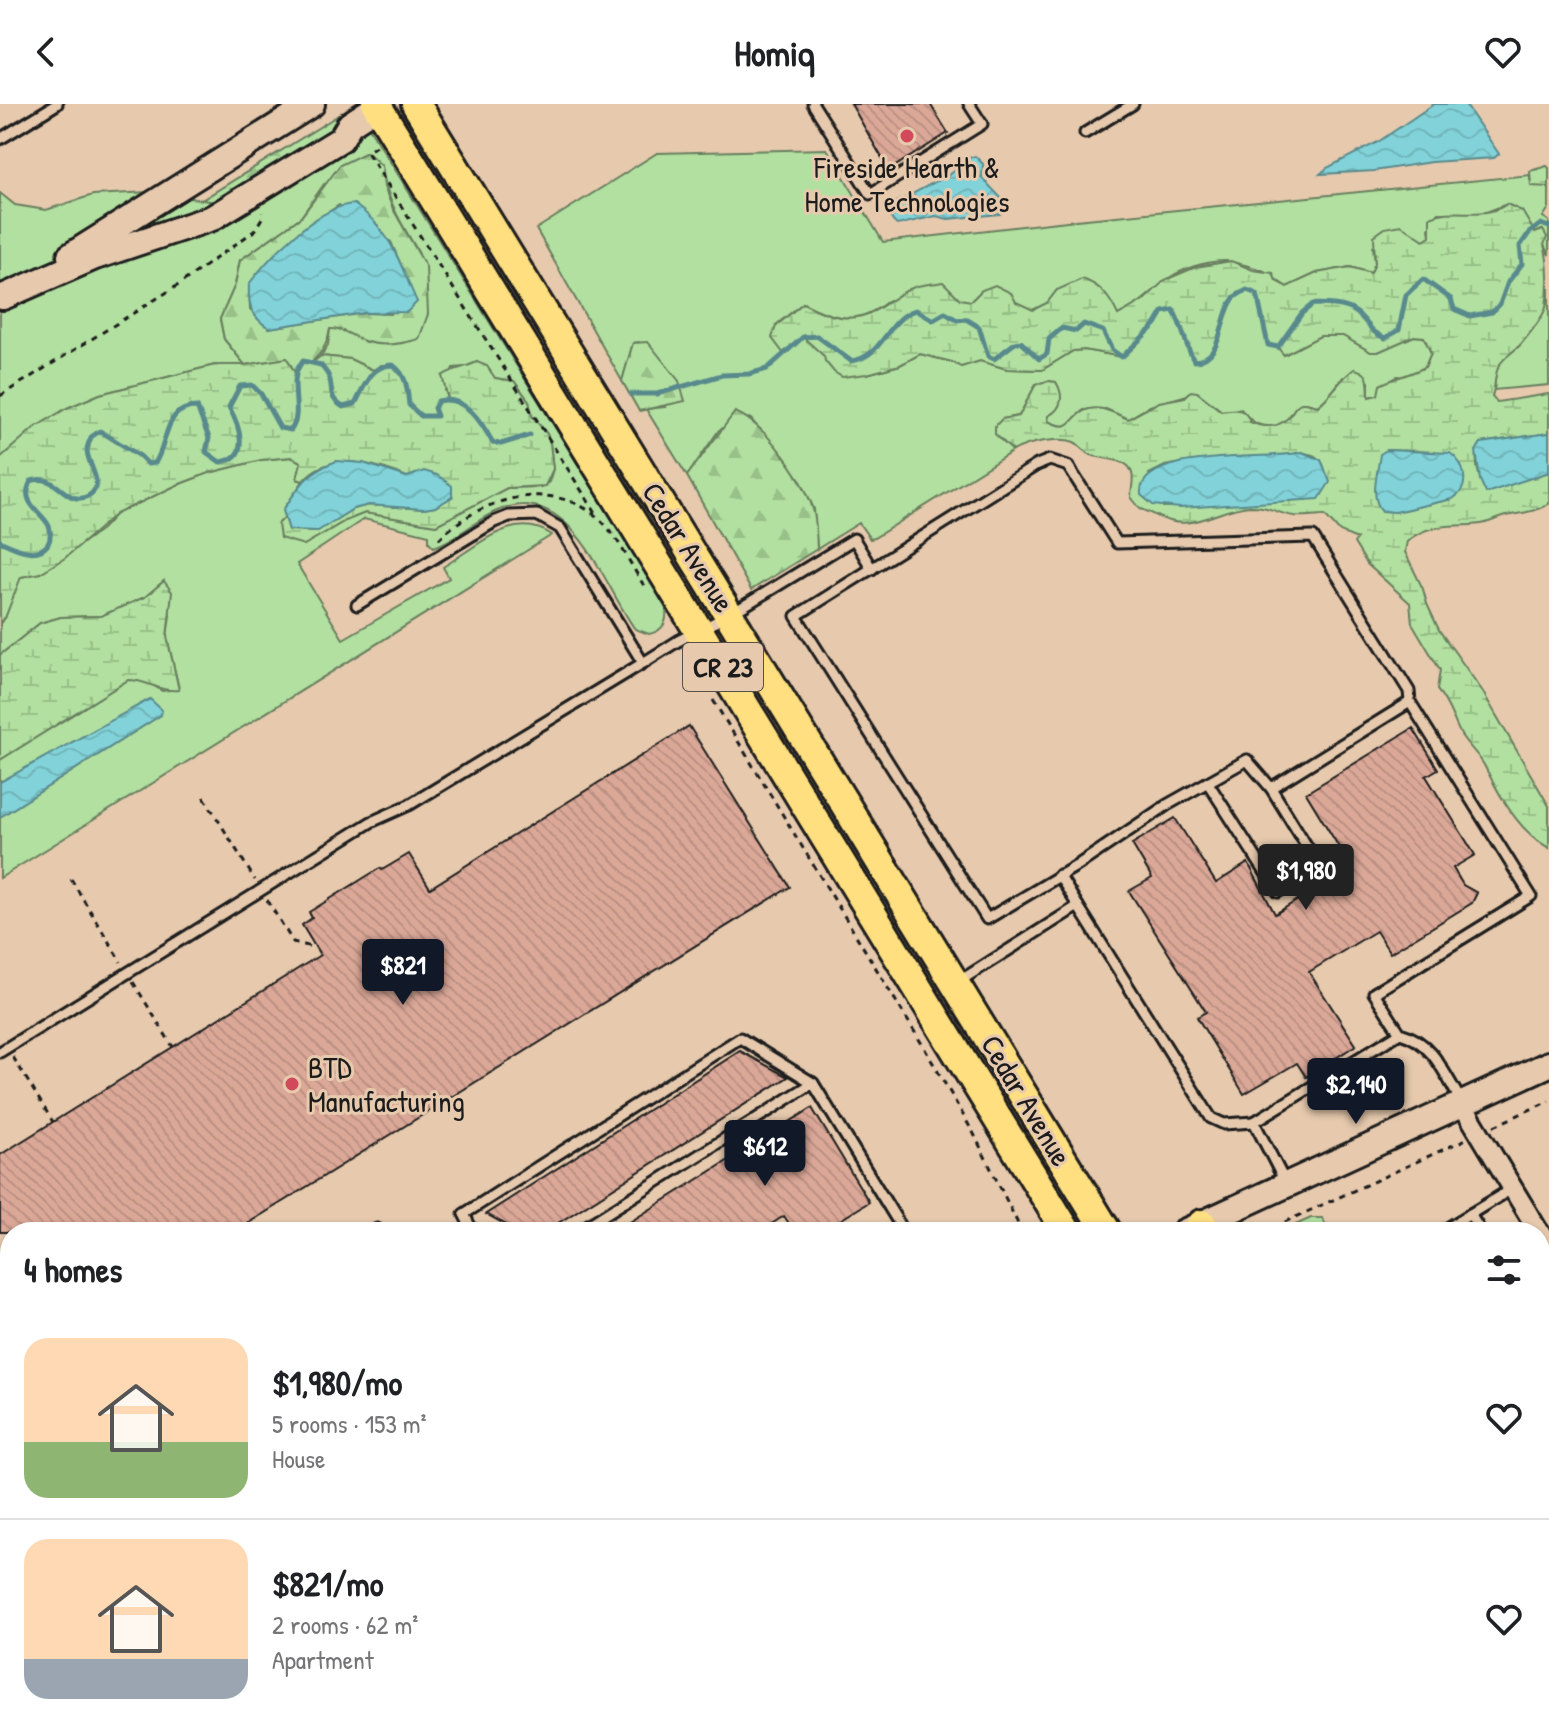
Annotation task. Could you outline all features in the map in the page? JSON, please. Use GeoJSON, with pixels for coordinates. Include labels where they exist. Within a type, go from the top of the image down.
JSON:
{"type":"FeatureCollection","features":[{"type":"Feature","properties":{"kind":"main road","name":"Cedar Avenue"},"geometry":{"type":"LineString","coordinates":[[416,104],[1101,1222]]}},
{"type":"Feature","properties":{"kind":"main road","name":"Cedar Avenue"},"geometry":{"type":"LineString","coordinates":[[378,105],[1061,1222]]}},
{"type":"Feature","properties":{"kind":"main road"},"geometry":{"type":"LineString","coordinates":[[1035,1178],[1046,1222]]}},
{"type":"Feature","properties":{"kind":"street"},"geometry":{"type":"LineString","coordinates":[[2,298],[312,104]]}},
{"type":"Feature","properties":{"kind":"street"},"geometry":{"type":"LineString","coordinates":[[2,298],[95,257],[212,218],[341,139],[350,124],[378,105]]}},
{"type":"Feature","properties":{"kind":"street"},"geometry":{"type":"LineString","coordinates":[[1209,1222],[1549,1064]]}},
{"type":"Feature","properties":{"kind":"street"},"geometry":{"type":"LineString","coordinates":[[1462,1104],[1533,1222]]}},
{"type":"Feature","properties":{"kind":"lane"},"geometry":{"type":"LineString","coordinates":[[0,139],[57,104]]}},
{"type":"Feature","properties":{"kind":"lane"},"geometry":{"type":"LineString","coordinates":[[813,104],[870,194],[982,124],[969,104]]}},
{"type":"Feature","properties":{"kind":"lane"},"geometry":{"type":"LineString","coordinates":[[1085,133],[1133,104]]}},
{"type":"Feature","properties":{"kind":"lane"},"geometry":{"type":"LineString","coordinates":[[1208,783],[1278,892],[1319,866],[1271,788],[1247,760],[1167,805],[987,919],[796,616],[1037,465],[1050,460],[1068,466],[1117,543],[1313,537],[1409,691],[1410,702],[1531,896],[1374,993],[1400,1033],[1416,1038],[1426,1046],[1462,1104]]}},
{"type":"Feature","properties":{"kind":"lane"},"geometry":{"type":"LineString","coordinates":[[357,605],[494,522],[509,516],[537,515],[560,528],[643,663]]}},
{"type":"Feature","properties":{"kind":"lane"},"geometry":{"type":"LineString","coordinates":[[4,1051],[371,822],[409,805],[854,539],[872,569]]}},
{"type":"Feature","properties":{"kind":"lane"},"geometry":{"type":"LineString","coordinates":[[1271,788],[1410,702]]}},
{"type":"Feature","properties":{"kind":"lane"},"geometry":{"type":"LineString","coordinates":[[1059,875],[1211,1118],[1224,1124],[1254,1122],[1400,1033]]}},
{"type":"Feature","properties":{"kind":"lane"},"geometry":{"type":"LineString","coordinates":[[955,984],[1078,906]]}},
{"type":"Feature","properties":{"kind":"lane"},"geometry":{"type":"LineString","coordinates":[[468,1222],[464,1214],[740,1038],[813,1083],[898,1222]]}},
{"type":"Feature","properties":{"kind":"lane"},"geometry":{"type":"LineString","coordinates":[[593,1222],[813,1083]]}},
{"type":"Feature","properties":{"kind":"lane"},"geometry":{"type":"LineString","coordinates":[[1254,1122],[1287,1185]]}},
{"type":"Feature","properties":{"kind":"lane"},"geometry":{"type":"LineString","coordinates":[[1457,1222],[1513,1188]]}},
{"type":"Feature","properties":{"kind":"lane"},"geometry":{"type":"LineString","coordinates":[[1470,1214],[1475,1222]]}},
{"type":"Feature","properties":{"kind":"path"},"geometry":{"type":"LineString","coordinates":[[0,396],[177,286],[254,231],[262,212],[252,195]]}},
{"type":"Feature","properties":{"kind":"path"},"geometry":{"type":"LineString","coordinates":[[430,549],[450,528],[488,505],[522,497],[563,499],[579,505],[605,525],[646,589]]}},
{"type":"Feature","properties":{"kind":"path"},"geometry":{"type":"LineString","coordinates":[[709,693],[922,1044],[974,1134],[1017,1222]]}},
{"type":"Feature","properties":{"kind":"path"},"geometry":{"type":"LineString","coordinates":[[4,1051],[53,1122]]}},
{"type":"Feature","properties":{"kind":"path"},"geometry":{"type":"LineString","coordinates":[[1285,1222],[1549,1101]]}},
{"type":"Feature","properties":{"kind":"green space"},"geometry":{"type":"Polygon","coordinates":[[[355,105],[665,605],[664,624],[649,634],[635,629],[584,544],[568,525],[550,512],[529,505],[505,508],[434,547],[429,542],[429,535],[364,519],[297,564],[343,639],[449,578],[443,567],[496,534],[524,526],[552,535],[0,878],[0,817],[161,715],[0,782],[0,760],[128,680],[145,680],[162,691],[179,689],[167,637],[170,615],[164,581],[145,597],[101,616],[61,617],[40,623],[0,655],[0,623],[5,618],[20,577],[40,573],[102,529],[116,514],[209,473],[261,460],[291,457],[301,462],[297,479],[303,481],[283,510],[285,517],[278,524],[292,540],[304,545],[365,513],[436,525],[507,488],[541,487],[549,482],[553,469],[547,434],[532,416],[529,401],[514,381],[494,378],[477,362],[453,368],[445,390],[448,399],[437,416],[428,417],[409,405],[402,372],[373,370],[350,359],[321,356],[328,345],[330,329],[340,328],[365,342],[419,253],[391,200],[382,166],[324,184],[301,217],[240,260],[235,285],[220,319],[224,339],[245,365],[215,365],[100,394],[67,408],[0,458],[0,193],[15,205],[46,210],[93,195],[149,192],[217,202],[332,131],[337,116],[355,105]]]}},
{"type":"Feature","properties":{"kind":"green space"},"geometry":{"type":"Polygon","coordinates":[[[337,116],[332,131],[217,202],[202,200],[337,116]]]}},
{"type":"Feature","properties":{"kind":"green space"},"geometry":{"type":"Polygon","coordinates":[[[827,149],[883,242],[1530,175],[1530,180],[1549,187],[1549,208],[1543,217],[1549,221],[1549,255],[1542,230],[1535,233],[1507,204],[1484,213],[1438,213],[1429,228],[1430,236],[1424,240],[1373,247],[1375,263],[1371,273],[1350,267],[1317,273],[1287,287],[1262,270],[1229,261],[1210,262],[1169,278],[1136,305],[1118,315],[1057,290],[1047,303],[1033,310],[1015,302],[1011,293],[982,290],[971,301],[889,300],[868,314],[847,318],[803,303],[776,325],[803,337],[824,356],[867,374],[900,365],[920,354],[961,367],[980,361],[1007,369],[1042,370],[1073,351],[1122,357],[1156,324],[1163,312],[1173,310],[1194,361],[1212,354],[1234,298],[1247,290],[1257,294],[1284,355],[1320,336],[1343,336],[1371,352],[1378,352],[1414,336],[1424,337],[1431,353],[1425,367],[1407,377],[1397,376],[1378,395],[1369,397],[1369,382],[1343,377],[1317,406],[1300,404],[1286,420],[1267,427],[1255,423],[1241,409],[1222,411],[1197,392],[1150,406],[1128,419],[1106,409],[1083,410],[1072,423],[1060,426],[1048,421],[1056,382],[1036,384],[1019,416],[1002,419],[1000,439],[1013,451],[874,538],[870,539],[859,523],[817,549],[814,509],[800,479],[750,418],[719,430],[687,476],[646,409],[666,407],[639,342],[633,343],[622,381],[536,229],[657,153],[827,149]]]}},
{"type":"Feature","properties":{"kind":"green space"},"geometry":{"type":"Polygon","coordinates":[[[367,152],[382,166],[384,187],[393,209],[426,267],[428,314],[419,339],[373,344],[330,329],[326,344],[318,356],[295,373],[287,358],[245,365],[224,339],[220,319],[235,285],[240,260],[301,217],[340,165],[367,152]],[[339,205],[290,241],[258,273],[249,285],[250,309],[269,328],[364,313],[390,314],[404,272],[391,242],[339,205]]]}},
{"type":"Feature","properties":{"kind":"green space"},"geometry":{"type":"Polygon","coordinates":[[[1547,166],[1549,187],[1531,186],[1530,171],[1547,166]]]}},
{"type":"Feature","properties":{"kind":"green space"},"geometry":{"type":"Polygon","coordinates":[[[1507,204],[1522,211],[1535,233],[1543,230],[1547,237],[1544,245],[1548,284],[1544,312],[1521,344],[1501,363],[1492,396],[1497,402],[1549,394],[1549,433],[1481,443],[1477,455],[1478,468],[1486,492],[1549,472],[1549,504],[1484,523],[1425,530],[1407,541],[1405,552],[1439,630],[1481,689],[1549,806],[1549,848],[1519,822],[1482,761],[1461,735],[1437,690],[1440,670],[1412,623],[1410,603],[1367,564],[1354,543],[1357,539],[1340,532],[1325,515],[1294,516],[1251,506],[1192,522],[1169,521],[1142,509],[1131,497],[1132,474],[1122,462],[1091,455],[1068,440],[1043,441],[1013,451],[995,434],[995,426],[1002,419],[1019,416],[1036,384],[1048,381],[1056,382],[1061,397],[1057,410],[1048,416],[1048,421],[1056,425],[1067,425],[1091,408],[1107,410],[1128,419],[1159,402],[1185,397],[1191,391],[1197,392],[1221,411],[1239,410],[1250,422],[1277,425],[1287,419],[1299,404],[1318,406],[1354,369],[1366,375],[1369,397],[1378,395],[1380,385],[1425,367],[1431,353],[1424,337],[1414,336],[1378,352],[1371,352],[1343,336],[1320,336],[1284,355],[1278,348],[1268,345],[1257,295],[1247,290],[1236,296],[1230,305],[1211,353],[1204,359],[1194,361],[1173,310],[1163,312],[1156,324],[1122,357],[1073,351],[1042,370],[1007,369],[980,361],[961,367],[920,354],[900,365],[842,377],[803,337],[784,354],[772,338],[776,326],[803,303],[838,317],[856,317],[874,311],[912,288],[943,282],[960,299],[971,301],[982,290],[995,285],[1011,293],[1016,302],[1033,310],[1047,303],[1057,290],[1082,279],[1104,293],[1118,315],[1144,300],[1165,280],[1196,267],[1231,261],[1253,270],[1273,273],[1276,281],[1287,287],[1317,273],[1350,267],[1371,273],[1375,263],[1374,236],[1385,228],[1401,225],[1424,240],[1430,236],[1430,217],[1498,209],[1507,204]],[[1387,450],[1375,490],[1395,512],[1452,499],[1434,452],[1387,450]],[[1302,452],[1180,463],[1149,474],[1163,507],[1311,499],[1324,478],[1324,466],[1315,456],[1302,452]]]}},
{"type":"Feature","properties":{"kind":"green space"},"geometry":{"type":"Polygon","coordinates":[[[1549,288],[1549,385],[1494,390],[1496,370],[1540,319],[1546,307],[1549,288]]]}},
{"type":"Feature","properties":{"kind":"green space"},"geometry":{"type":"Polygon","coordinates":[[[648,342],[679,381],[685,401],[639,411],[622,381],[633,343],[648,342]]]}},
{"type":"Feature","properties":{"kind":"green space"},"geometry":{"type":"Polygon","coordinates":[[[321,356],[350,359],[373,370],[381,365],[393,365],[404,378],[409,405],[428,417],[436,416],[434,408],[438,401],[448,398],[442,376],[451,371],[477,362],[487,366],[495,378],[514,381],[529,401],[532,416],[547,434],[550,443],[553,469],[545,486],[507,488],[436,525],[365,513],[304,545],[280,538],[278,524],[285,517],[289,530],[317,531],[353,509],[369,505],[424,509],[435,507],[452,497],[396,473],[355,462],[335,463],[318,469],[303,481],[297,479],[301,462],[291,457],[261,460],[209,473],[116,514],[65,558],[40,573],[21,577],[5,618],[0,623],[0,458],[34,428],[67,408],[100,394],[215,365],[245,365],[287,358],[295,373],[303,361],[313,362],[321,356]]]}},
{"type":"Feature","properties":{"kind":"green space"},"geometry":{"type":"Polygon","coordinates":[[[735,412],[758,427],[781,452],[807,494],[816,522],[817,549],[751,590],[687,476],[735,412]]]}},
{"type":"Feature","properties":{"kind":"green space"},"geometry":{"type":"Polygon","coordinates":[[[164,581],[172,592],[167,637],[179,690],[128,680],[0,760],[0,655],[40,623],[61,617],[101,616],[145,597],[164,581]]]}},
{"type":"Feature","properties":{"kind":"green space"},"geometry":{"type":"Polygon","coordinates":[[[1322,1218],[1324,1222],[1302,1222],[1322,1218]]]}},
{"type":"Feature","properties":{"kind":"water"},"geometry":{"type":"Polygon","coordinates":[[[1434,104],[1465,104],[1499,154],[1494,158],[1320,174],[1378,142],[1434,104]]]}},
{"type":"Feature","properties":{"kind":"water"},"geometry":{"type":"Polygon","coordinates":[[[975,156],[983,164],[982,178],[1001,198],[1003,209],[1000,214],[948,219],[936,216],[897,225],[892,220],[890,211],[895,203],[952,173],[964,159],[975,156]]]}},
{"type":"Feature","properties":{"kind":"water"},"geometry":{"type":"Polygon","coordinates":[[[354,204],[386,236],[417,302],[407,312],[364,313],[269,328],[263,324],[252,310],[249,284],[282,247],[310,223],[325,213],[354,204]]]}},
{"type":"Feature","properties":{"kind":"water"},"geometry":{"type":"Polygon","coordinates":[[[1549,433],[1549,472],[1486,493],[1480,480],[1476,451],[1481,443],[1549,433]]]}},
{"type":"Feature","properties":{"kind":"water"},"geometry":{"type":"Polygon","coordinates":[[[1387,450],[1450,453],[1463,470],[1462,489],[1452,499],[1395,512],[1382,511],[1376,498],[1375,484],[1380,454],[1387,450]]]}},
{"type":"Feature","properties":{"kind":"water"},"geometry":{"type":"Polygon","coordinates":[[[1302,452],[1321,460],[1330,482],[1319,499],[1180,508],[1153,505],[1141,495],[1145,480],[1160,469],[1182,463],[1302,452]]]}},
{"type":"Feature","properties":{"kind":"water"},"geometry":{"type":"Polygon","coordinates":[[[337,461],[363,463],[407,477],[424,471],[437,475],[452,486],[452,497],[435,507],[424,509],[369,505],[353,509],[318,531],[289,530],[283,510],[289,501],[311,475],[337,461]]]}},
{"type":"Feature","properties":{"kind":"water"},"geometry":{"type":"Polygon","coordinates":[[[150,699],[162,710],[161,715],[0,817],[0,782],[150,699]]]}},
{"type":"Feature","properties":{"kind":"building","name":"Fireside Hearth & Home Technologies"},"geometry":{"type":"Polygon","coordinates":[[[851,104],[930,104],[948,133],[889,170],[851,104]]]}},
{"type":"Feature","properties":{"kind":"building","name":"BTD Manufacturing"},"geometry":{"type":"Polygon","coordinates":[[[689,726],[790,887],[250,1222],[0,1222],[0,1155],[320,955],[302,925],[312,918],[309,912],[380,868],[382,870],[409,854],[430,888],[689,726]]]}},
{"type":"Feature","properties":{"kind":"building"},"geometry":{"type":"Polygon","coordinates":[[[1413,728],[1438,769],[1426,776],[1475,855],[1453,868],[1463,885],[1477,893],[1472,903],[1390,953],[1376,931],[1309,972],[1356,1045],[1306,1077],[1297,1063],[1244,1094],[1197,1017],[1206,1012],[1129,891],[1152,878],[1132,844],[1175,818],[1216,883],[1248,863],[1275,914],[1351,867],[1306,793],[1413,728]]]}},
{"type":"Feature","properties":{"kind":"building"},"geometry":{"type":"Polygon","coordinates":[[[740,1051],[788,1077],[560,1222],[501,1222],[486,1214],[740,1051]]]}},
{"type":"Feature","properties":{"kind":"building"},"geometry":{"type":"Polygon","coordinates":[[[812,1108],[869,1202],[837,1222],[788,1222],[784,1216],[775,1222],[630,1222],[812,1108]]]}},
{"type":"Feature","properties":{"kind":"waterway"},"geometry":{"type":"LineString","coordinates":[[631,394],[657,394],[722,375],[749,374],[767,369],[803,337],[817,336],[851,361],[862,358],[871,353],[898,321],[916,310],[933,320],[945,313],[957,320],[966,319],[979,327],[988,356],[994,359],[1021,342],[1039,359],[1047,354],[1049,339],[1062,328],[1076,331],[1084,324],[1103,331],[1112,350],[1122,357],[1156,324],[1163,312],[1173,310],[1194,361],[1204,359],[1216,345],[1230,305],[1236,296],[1247,290],[1257,294],[1268,345],[1278,347],[1302,313],[1313,304],[1351,309],[1374,332],[1385,338],[1399,330],[1406,295],[1423,279],[1451,299],[1454,309],[1470,316],[1492,312],[1500,304],[1508,282],[1522,264],[1520,246],[1529,233],[1541,224],[1549,227]]}},
{"type":"Feature","properties":{"kind":"waterway"},"geometry":{"type":"LineString","coordinates":[[0,541],[31,552],[48,544],[49,526],[29,500],[30,483],[48,481],[73,497],[88,496],[96,481],[87,448],[91,437],[100,431],[148,464],[155,463],[172,419],[186,409],[197,407],[209,438],[206,452],[220,462],[230,460],[240,448],[240,440],[229,407],[240,386],[252,385],[261,394],[280,428],[291,430],[296,413],[296,377],[303,361],[321,365],[329,377],[333,397],[343,407],[355,404],[374,373],[393,365],[404,378],[409,405],[421,416],[437,416],[434,408],[438,401],[448,400],[472,412],[493,443],[501,444],[530,435]]}},
{"type":"Feature","properties":{"kind":"place","name":"Fireside Hearth & Home Technologies"},"geometry":{"type":"Point","coordinates":[907,136]}},
{"type":"Feature","properties":{"kind":"place","name":"BTD Manufacturing"},"geometry":{"type":"Point","coordinates":[292,1084]}}]}
